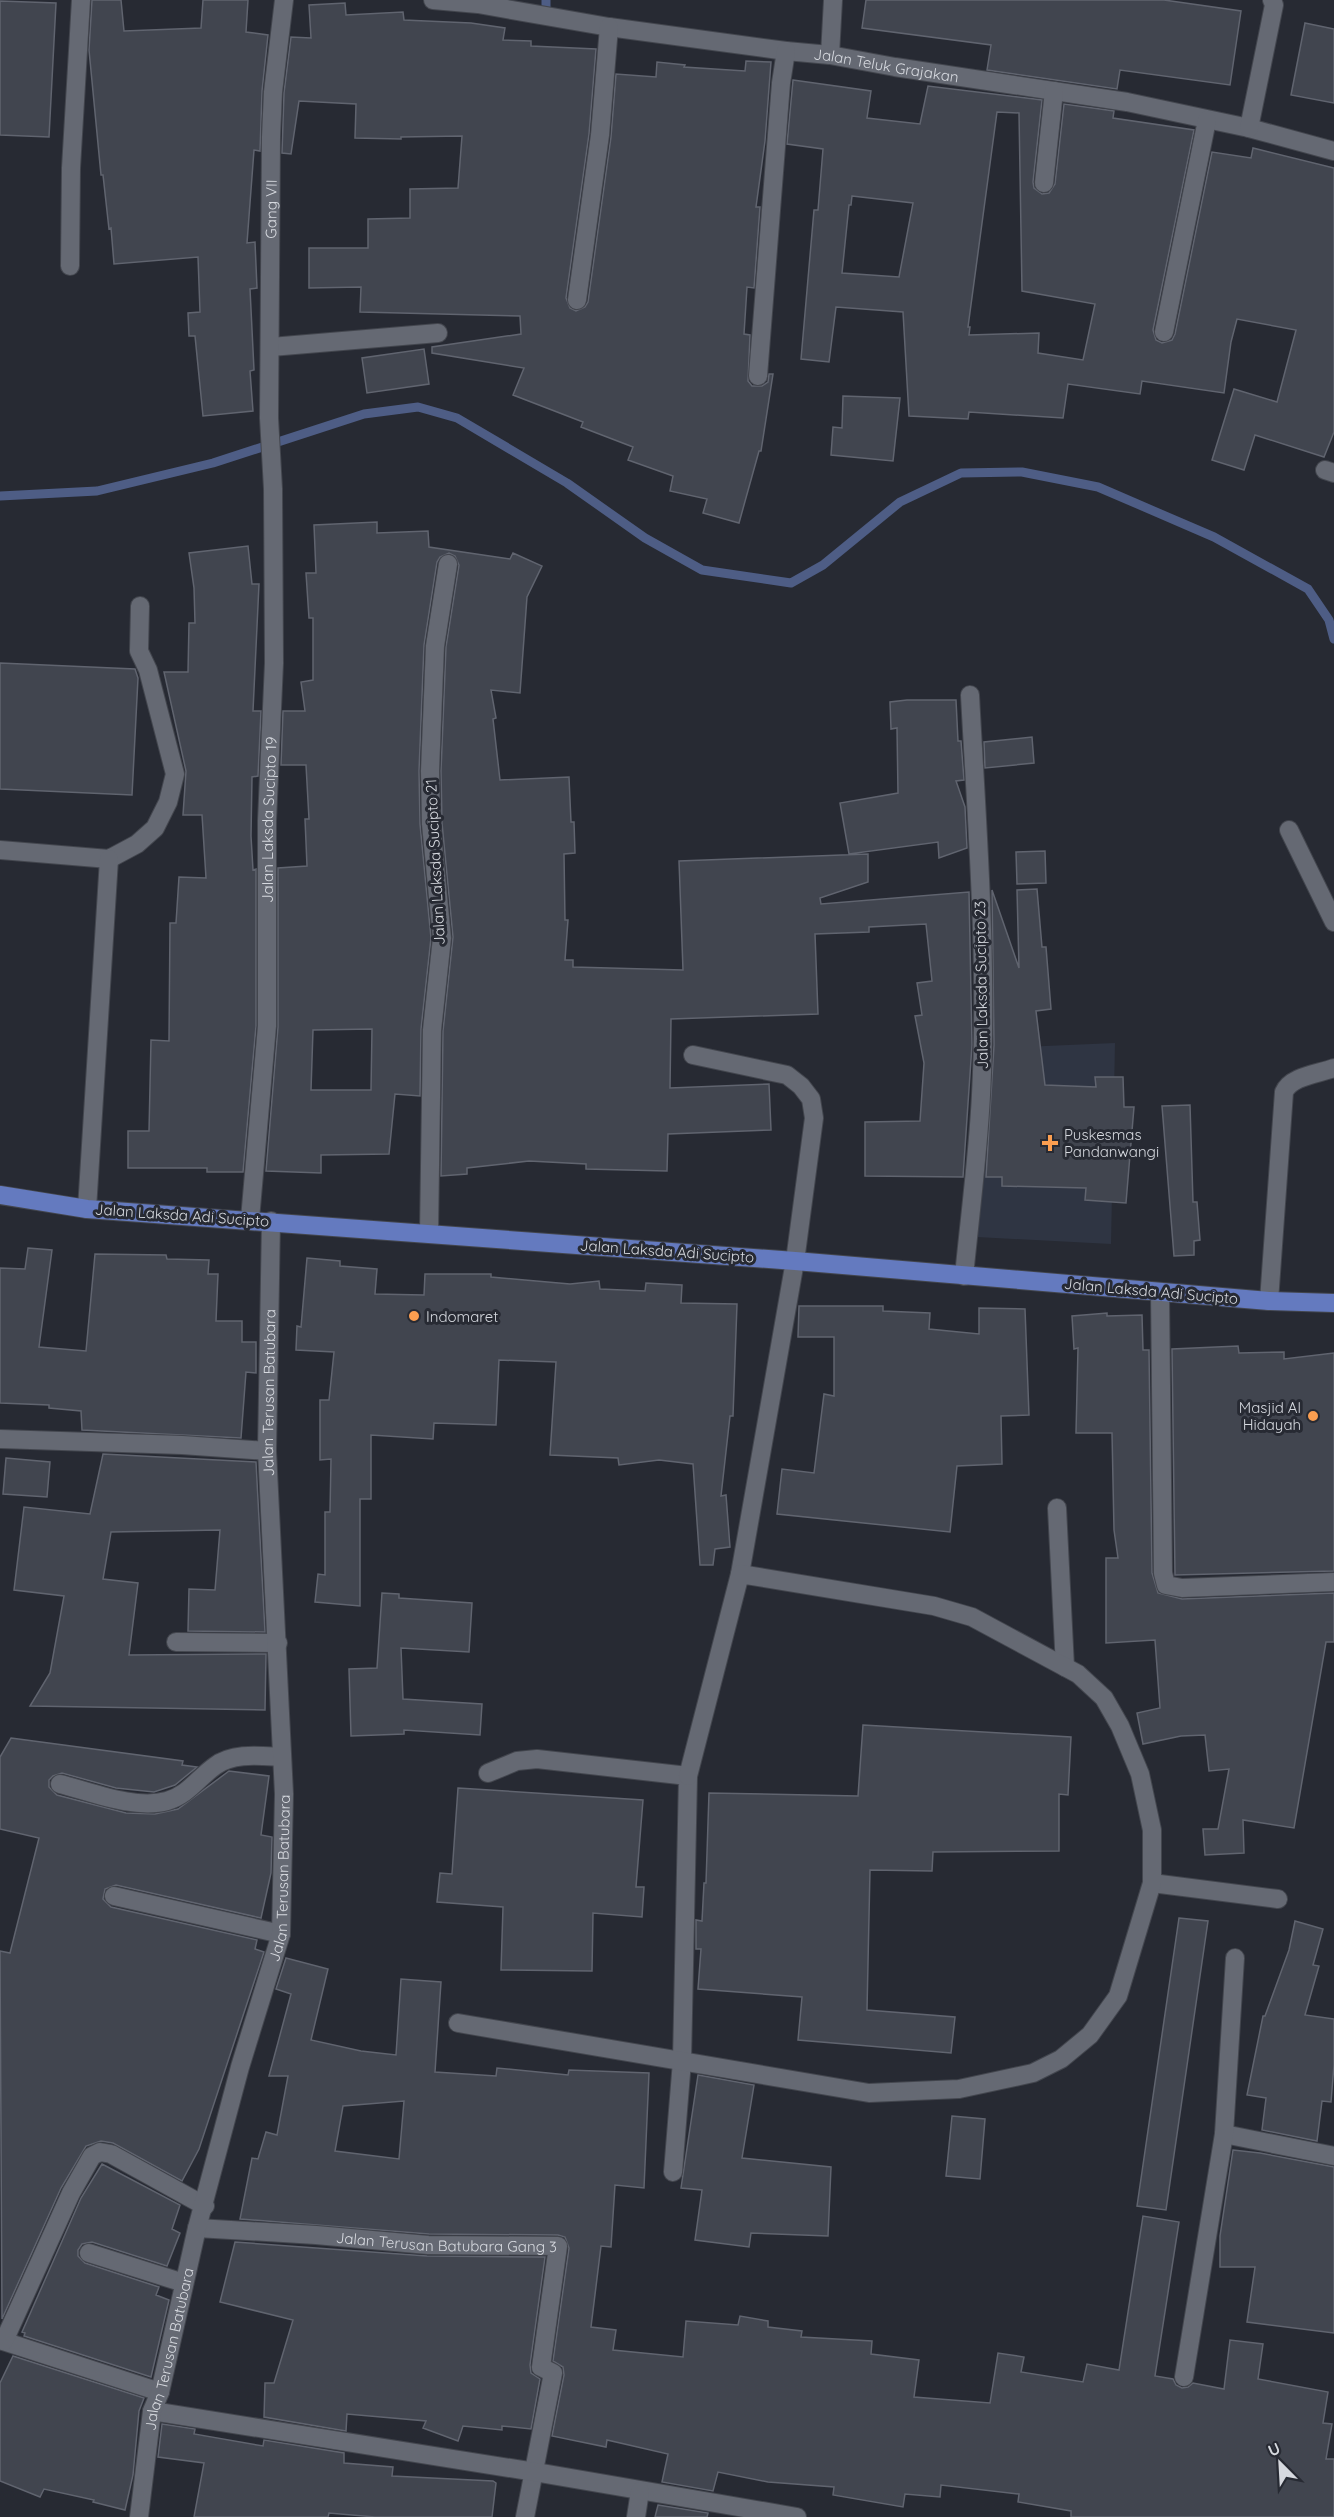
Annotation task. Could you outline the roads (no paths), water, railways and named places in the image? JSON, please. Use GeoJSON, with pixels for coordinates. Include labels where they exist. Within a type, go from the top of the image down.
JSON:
{"type":"FeatureCollection","features":[{"type":"Feature","properties":{"kind":"main road","name":"Jalan Laksda Adi Sucipto"},"geometry":{"type":"LineString","coordinates":[[0,1195],[87,1209],[250,1219],[795,1261],[1269,1301],[1334,1303]]}},
{"type":"Feature","properties":{"kind":"street"},"geometry":{"type":"LineString","coordinates":[[70,266],[71,168],[81,0]]}},
{"type":"Feature","properties":{"kind":"street","name":"Gang VII"},"geometry":{"type":"LineString","coordinates":[[269,418],[271,137],[273,92],[284,0]]}},
{"type":"Feature","properties":{"kind":"street","name":"Jalan Teluk Grajakan"},"geometry":{"type":"LineString","coordinates":[[433,0],[478,2],[609,27],[830,55],[895,68],[1127,102],[1249,128],[1334,151]]}},
{"type":"Feature","properties":{"kind":"street"},"geometry":{"type":"LineString","coordinates":[[830,55],[833,0]]}},
{"type":"Feature","properties":{"kind":"street"},"geometry":{"type":"LineString","coordinates":[[1249,128],[1274,5],[1272,0]]}},
{"type":"Feature","properties":{"kind":"street"},"geometry":{"type":"LineString","coordinates":[[577,300],[600,135],[609,27]]}},
{"type":"Feature","properties":{"kind":"street"},"geometry":{"type":"LineString","coordinates":[[758,376],[781,83],[786,51]]}},
{"type":"Feature","properties":{"kind":"street"},"geometry":{"type":"LineString","coordinates":[[1044,183],[1054,91]]}},
{"type":"Feature","properties":{"kind":"street"},"geometry":{"type":"LineString","coordinates":[[1164,332],[1207,120]]}},
{"type":"Feature","properties":{"kind":"street"},"geometry":{"type":"LineString","coordinates":[[271,347],[438,333]]}},
{"type":"Feature","properties":{"kind":"street","name":"Jalan Laksda Sucipto 19"},"geometry":{"type":"LineString","coordinates":[[250,1219],[267,1026],[267,821],[274,663],[273,489],[269,418]]}},
{"type":"Feature","properties":{"kind":"street","name":"Jalan Laksda Sucipto 21"},"geometry":{"type":"LineString","coordinates":[[429,1233],[432,1030],[442,938],[431,824],[430,771],[435,646],[448,564]]}},
{"type":"Feature","properties":{"kind":"street"},"geometry":{"type":"LineString","coordinates":[[0,850],[109,858],[137,844],[154,828],[168,802],[174,774],[148,670],[139,651],[140,606]]}},
{"type":"Feature","properties":{"kind":"street","name":"Jalan Laksda Sucipto 23"},"geometry":{"type":"LineString","coordinates":[[964,1276],[981,1094],[982,1017],[979,871],[970,695]]}},
{"type":"Feature","properties":{"kind":"street"},"geometry":{"type":"LineString","coordinates":[[1289,830],[1334,922]]}},
{"type":"Feature","properties":{"kind":"street"},"geometry":{"type":"LineString","coordinates":[[87,1209],[109,858]]}},
{"type":"Feature","properties":{"kind":"street"},"geometry":{"type":"LineString","coordinates":[[673,2172],[682,2061],[688,1776],[740,1574],[795,1261],[814,1118],[811,1099],[801,1086],[787,1075],[693,1055]]}},
{"type":"Feature","properties":{"kind":"street"},"geometry":{"type":"LineString","coordinates":[[1269,1301],[1284,1092],[1287,1085],[1294,1081],[1331,1069]]}},
{"type":"Feature","properties":{"kind":"street","name":"Jalan Terusan Batubara"},"geometry":{"type":"LineString","coordinates":[[139,2517],[152,2411],[159,2392],[197,2228],[205,2206],[240,2067],[281,1934],[284,1794],[267,1451],[271,1221]]}},
{"type":"Feature","properties":{"kind":"street"},"geometry":{"type":"LineString","coordinates":[[1160,1292],[1163,1574],[1166,1585],[1182,1588],[1334,1582]]}},
{"type":"Feature","properties":{"kind":"street"},"geometry":{"type":"LineString","coordinates":[[0,1439],[182,1445],[267,1451]]}},
{"type":"Feature","properties":{"kind":"street"},"geometry":{"type":"LineString","coordinates":[[1057,1508],[1065,1667]]}},
{"type":"Feature","properties":{"kind":"street"},"geometry":{"type":"LineString","coordinates":[[458,2024],[869,2093],[959,2089],[1033,2073],[1061,2059],[1090,2035],[1118,1996],[1152,1883],[1152,1830],[1140,1774],[1120,1726],[1104,1698],[1078,1674],[972,1617],[934,1606],[740,1574]]}},
{"type":"Feature","properties":{"kind":"street"},"geometry":{"type":"LineString","coordinates":[[176,1642],[278,1642]]}},
{"type":"Feature","properties":{"kind":"street"},"geometry":{"type":"LineString","coordinates":[[60,1784],[142,1804],[157,1803],[178,1797],[215,1765],[223,1761],[256,1756],[282,1756]]}},
{"type":"Feature","properties":{"kind":"street"},"geometry":{"type":"LineString","coordinates":[[488,1773],[517,1761],[537,1760],[688,1776]]}},
{"type":"Feature","properties":{"kind":"street"},"geometry":{"type":"LineString","coordinates":[[1152,1883],[1278,1899]]}},
{"type":"Feature","properties":{"kind":"street"},"geometry":{"type":"LineString","coordinates":[[114,1896],[281,1934]]}},
{"type":"Feature","properties":{"kind":"street"},"geometry":{"type":"LineString","coordinates":[[1184,2377],[1224,2134],[1235,1958]]}},
{"type":"Feature","properties":{"kind":"street"},"geometry":{"type":"LineString","coordinates":[[1224,2134],[1334,2156]]}},
{"type":"Feature","properties":{"kind":"street"},"geometry":{"type":"LineString","coordinates":[[159,2392],[2,2340],[70,2193],[92,2156],[100,2152],[111,2154],[205,2206]]}},
{"type":"Feature","properties":{"kind":"street","name":"Jalan Terusan Batubara Gang 3"},"geometry":{"type":"LineString","coordinates":[[197,2228],[428,2245],[558,2246],[541,2367],[553,2373],[525,2517]]}},
{"type":"Feature","properties":{"kind":"street"},"geometry":{"type":"LineString","coordinates":[[89,2253],[184,2283]]}},
{"type":"Feature","properties":{"kind":"street"},"geometry":{"type":"LineString","coordinates":[[152,2411],[535,2472],[764,2515],[797,2517]]}},
{"type":"Feature","properties":{"kind":"street"},"geometry":{"type":"LineString","coordinates":[[636,2517],[640,2491]]}},
{"type":"Feature","properties":{"kind":"waterway"},"geometry":{"type":"LineString","coordinates":[[546,0],[546,8]]}},
{"type":"Feature","properties":{"kind":"waterway"},"geometry":{"type":"LineString","coordinates":[[0,496],[97,491],[213,463],[364,414],[418,407],[457,418],[567,483],[645,538],[702,570],[791,583],[823,565],[900,502],[961,473],[1022,472],[1098,487],[1214,537],[1308,589],[1329,620],[1334,639]]}},
{"type":"Feature","properties":{"kind":"place","name":"Puskesmas Pandanwangi"},"geometry":{"type":"Point","coordinates":[1050,1143]}},
{"type":"Feature","properties":{"kind":"place","name":"Indomaret"},"geometry":{"type":"Point","coordinates":[414,1316]}},
{"type":"Feature","properties":{"kind":"place","name":"Masjid Al Hidayah"},"geometry":{"type":"Point","coordinates":[1313,1416]}}]}
